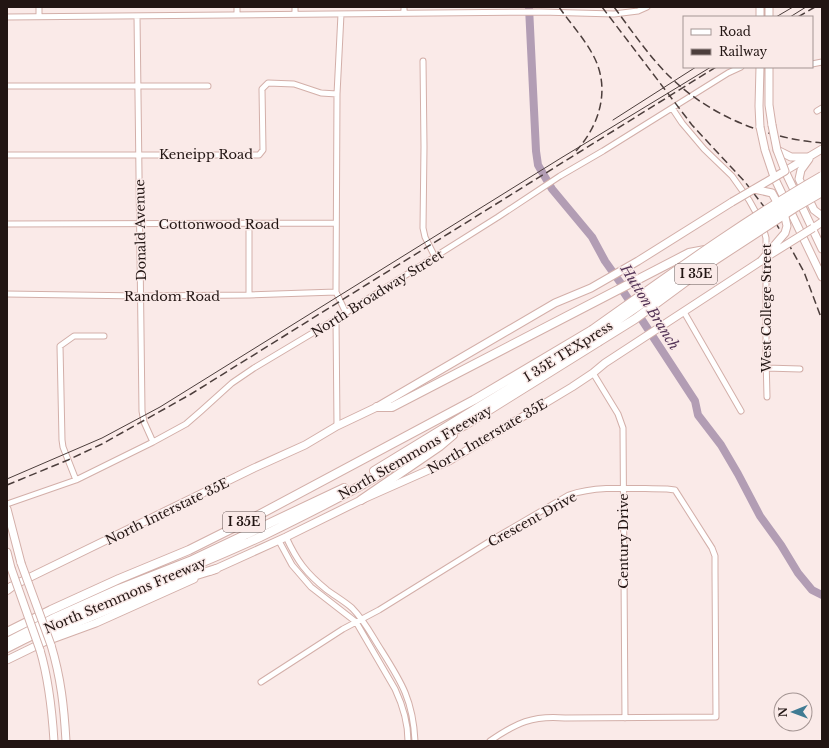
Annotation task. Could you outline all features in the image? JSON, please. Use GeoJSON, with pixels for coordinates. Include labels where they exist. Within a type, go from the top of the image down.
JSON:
{"type":"FeatureCollection","features":[{"type":"Feature","properties":{"kind":"highway","name":"North Stemmons Freeway"},"geometry":{"type":"LineString","coordinates":[[9,645],[260,537],[360,485],[445,435],[465,425],[595,336],[705,250],[789,195],[822,176]]}},
{"type":"Feature","properties":{"kind":"highway","name":"I 35E TEXpress"},"geometry":{"type":"LineString","coordinates":[[9,645],[52,619],[119,589],[190,561],[354,483],[595,336],[773,213],[822,183]]}},
{"type":"Feature","properties":{"kind":"highway","name":"North Stemmons Freeway"},"geometry":{"type":"LineString","coordinates":[[7,632],[91,592],[188,550],[253,518],[595,336],[635,319],[715,260],[796,207],[822,192]]}},
{"type":"Feature","properties":{"kind":"highway"},"geometry":{"type":"LineString","coordinates":[[377,408],[392,407],[689,253],[705,250]]}},
{"type":"Feature","properties":{"kind":"highway"},"geometry":{"type":"LineString","coordinates":[[361,500],[440,446],[465,425]]}},
{"type":"Feature","properties":{"kind":"highway"},"geometry":{"type":"LineString","coordinates":[[9,645],[32,641],[177,581],[216,569]]}},
{"type":"Feature","properties":{"kind":"main road"},"geometry":{"type":"LineString","coordinates":[[760,68],[759,106],[762,137],[774,177],[803,234],[822,277]]}},
{"type":"Feature","properties":{"kind":"main road"},"geometry":{"type":"LineString","coordinates":[[770,68],[770,105],[777,150],[785,171],[822,249]]}},
{"type":"Feature","properties":{"kind":"main road","name":"North Interstate 35E"},"geometry":{"type":"LineString","coordinates":[[8,589],[248,470],[305,444],[337,426],[377,408],[555,303],[597,284],[684,234],[732,202],[822,149]]}},
{"type":"Feature","properties":{"kind":"main road"},"geometry":{"type":"LineString","coordinates":[[777,150],[791,157],[811,156]]}},
{"type":"Feature","properties":{"kind":"main road"},"geometry":{"type":"LineString","coordinates":[[811,156],[801,170],[799,176],[814,210],[822,216]]}},
{"type":"Feature","properties":{"kind":"main road"},"geometry":{"type":"LineString","coordinates":[[754,189],[772,193],[786,221],[784,232],[761,261]]}},
{"type":"Feature","properties":{"kind":"main road","name":"North Interstate 35E"},"geometry":{"type":"LineString","coordinates":[[7,660],[44,642],[96,623],[216,569],[361,500],[449,461],[593,373],[605,363],[822,222]]}},
{"type":"Feature","properties":{"kind":"main road"},"geometry":{"type":"LineString","coordinates":[[7,509],[21,563],[51,645],[58,670],[62,690],[66,741]]}},
{"type":"Feature","properties":{"kind":"main road"},"geometry":{"type":"LineString","coordinates":[[7,552],[46,671],[50,690],[54,741]]}},
{"type":"Feature","properties":{"kind":"street"},"geometry":{"type":"LineString","coordinates":[[39,7],[39,16]]}},
{"type":"Feature","properties":{"kind":"street"},"geometry":{"type":"LineString","coordinates":[[237,7],[237,15]]}},
{"type":"Feature","properties":{"kind":"street"},"geometry":{"type":"LineString","coordinates":[[295,7],[295,14]]}},
{"type":"Feature","properties":{"kind":"street"},"geometry":{"type":"LineString","coordinates":[[404,7],[404,13]]}},
{"type":"Feature","properties":{"kind":"street"},"geometry":{"type":"LineString","coordinates":[[453,7],[453,13]]}},
{"type":"Feature","properties":{"kind":"street"},"geometry":{"type":"LineString","coordinates":[[7,17],[453,13],[496,10],[515,12],[614,14],[638,11],[647,7]]}},
{"type":"Feature","properties":{"kind":"street"},"geometry":{"type":"LineString","coordinates":[[341,14],[337,94],[336,292],[346,313]]}},
{"type":"Feature","properties":{"kind":"street","name":"Donald Avenue"},"geometry":{"type":"LineString","coordinates":[[137,16],[142,410],[144,422],[153,442]]}},
{"type":"Feature","properties":{"kind":"street"},"geometry":{"type":"LineString","coordinates":[[423,61],[424,147],[422,223],[425,237],[435,257]]}},
{"type":"Feature","properties":{"kind":"street","name":"North Broadway Street"},"geometry":{"type":"LineString","coordinates":[[7,504],[76,480],[186,424],[232,383],[246,373],[346,313],[560,176],[603,151],[728,72],[738,68]]}},
{"type":"Feature","properties":{"kind":"street","name":"Keneipp Road"},"geometry":{"type":"LineString","coordinates":[[7,155],[259,155],[263,150],[262,89],[268,84],[294,84],[321,93],[337,94]]}},
{"type":"Feature","properties":{"kind":"street"},"geometry":{"type":"LineString","coordinates":[[7,86],[208,86]]}},
{"type":"Feature","properties":{"kind":"street","name":"West College Street"},"geometry":{"type":"LineString","coordinates":[[672,108],[682,123],[704,149],[732,176],[749,200],[764,228],[766,238],[767,397]]}},
{"type":"Feature","properties":{"kind":"street","name":"Cottonwood Road"},"geometry":{"type":"LineString","coordinates":[[7,224],[336,223]]}},
{"type":"Feature","properties":{"kind":"street"},"geometry":{"type":"LineString","coordinates":[[249,224],[249,295]]}},
{"type":"Feature","properties":{"kind":"street","name":"Random Road"},"geometry":{"type":"LineString","coordinates":[[7,294],[141,296],[249,295],[336,292]]}},
{"type":"Feature","properties":{"kind":"street"},"geometry":{"type":"LineString","coordinates":[[684,312],[741,411]]}},
{"type":"Feature","properties":{"kind":"street"},"geometry":{"type":"LineString","coordinates":[[336,319],[337,426]]}},
{"type":"Feature","properties":{"kind":"street"},"geometry":{"type":"LineString","coordinates":[[76,480],[63,447],[62,440],[60,346],[74,336],[104,336]]}},
{"type":"Feature","properties":{"kind":"street"},"geometry":{"type":"LineString","coordinates":[[766,368],[800,369]]}},
{"type":"Feature","properties":{"kind":"street","name":"Century Drive"},"geometry":{"type":"LineString","coordinates":[[593,373],[618,414],[623,428],[625,718]]}},
{"type":"Feature","properties":{"kind":"street","name":"Crescent Drive"},"geometry":{"type":"LineString","coordinates":[[261,682],[356,622],[569,495],[585,491],[623,489],[675,490],[714,551],[716,717],[625,718]]}},
{"type":"Feature","properties":{"kind":"street"},"geometry":{"type":"LineString","coordinates":[[286,537],[297,559],[312,577],[351,608],[362,619],[398,676],[407,695],[413,720],[415,741]]}},
{"type":"Feature","properties":{"kind":"street"},"geometry":{"type":"LineString","coordinates":[[279,540],[292,565],[311,587],[356,622],[400,698],[407,722],[408,741]]}},
{"type":"Feature","properties":{"kind":"street"},"geometry":{"type":"LineString","coordinates":[[490,741],[520,723],[532,718],[625,718]]}},
{"type":"Feature","properties":{"kind":"waterway","name":"Hutton Branch"},"geometry":{"type":"LineString","coordinates":[[529,7],[536,151],[538,165],[552,189],[592,237],[605,261],[622,285],[623,291],[695,401],[698,415],[721,445],[760,516],[781,545],[798,573],[812,590],[822,595]]}},
{"type":"Feature","properties":{"kind":"tram line"},"geometry":{"type":"LineString","coordinates":[[778,16],[793,7]]}},
{"type":"Feature","properties":{"kind":"tram line"},"geometry":{"type":"LineString","coordinates":[[792,16],[806,7]]}},
{"type":"Feature","properties":{"kind":"tram line"},"geometry":{"type":"LineString","coordinates":[[613,120],[694,68]]}},
{"type":"Feature","properties":{"kind":"tram line"},"geometry":{"type":"LineString","coordinates":[[7,479],[102,438],[160,407],[561,158],[709,68]]}},
{"type":"Feature","properties":{"kind":"railway"},"geometry":{"type":"LineString","coordinates":[[559,7],[593,55],[601,80],[602,93],[597,118],[591,130],[576,151]]}},
{"type":"Feature","properties":{"kind":"railway"},"geometry":{"type":"LineString","coordinates":[[602,7],[692,125],[745,182],[772,217],[804,272],[822,320]]}},
{"type":"Feature","properties":{"kind":"railway"},"geometry":{"type":"LineString","coordinates":[[614,7],[640,43],[661,68],[702,103],[740,123],[759,130],[780,136],[822,143]]}},
{"type":"Feature","properties":{"kind":"railway"},"geometry":{"type":"LineString","coordinates":[[800,16],[815,7]]}},
{"type":"Feature","properties":{"kind":"railway"},"geometry":{"type":"LineString","coordinates":[[7,485],[68,460],[102,444],[191,394],[714,68]]}}]}
